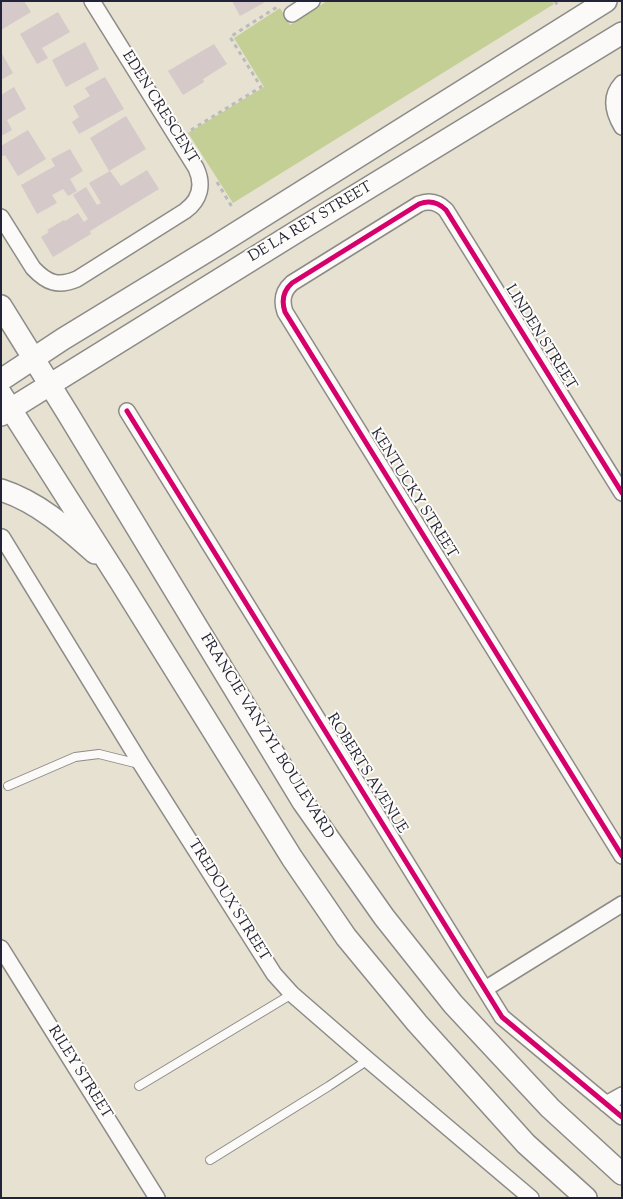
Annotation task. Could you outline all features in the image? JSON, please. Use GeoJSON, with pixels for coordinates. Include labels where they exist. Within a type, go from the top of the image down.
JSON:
{"type":"FeatureCollection","features":[{"type":"Feature","properties":{"kind":"main road","name":"DE LA REY STREET"},"geometry":{"type":"LineString","coordinates":[[1,380],[33,358],[226,240],[606,1]]}},
{"type":"Feature","properties":{"kind":"main road","name":"DE LA REY STREET"},"geometry":{"type":"LineString","coordinates":[[4,406],[49,385],[317,218],[622,33]]}},
{"type":"Feature","properties":{"kind":"main road","name":"FRANCIE VAN ZYL BOULEVARD"},"geometry":{"type":"LineString","coordinates":[[1,306],[303,802],[384,917],[454,1004],[550,1108],[622,1174]]}},
{"type":"Feature","properties":{"kind":"main road"},"geometry":{"type":"LineString","coordinates":[[4,406],[120,581],[292,858],[346,938],[417,1023],[526,1144],[586,1198]]}},
{"type":"Feature","properties":{"kind":"main road"},"geometry":{"type":"LineString","coordinates":[[1,490],[34,504],[67,528],[99,557],[120,581]]}},
{"type":"Feature","properties":{"kind":"street","name":"EDEN CRESCENT"},"geometry":{"type":"LineString","coordinates":[[1,217],[38,274],[50,281],[70,282],[185,212],[194,203],[200,192],[200,181],[196,168],[92,1]]}},
{"type":"Feature","properties":{"kind":"street"},"geometry":{"type":"LineString","coordinates":[[285,10],[312,1]]}},
{"type":"Feature","properties":{"kind":"street"},"geometry":{"type":"LineString","coordinates":[[622,83],[615,93],[613,107],[614,114],[622,127]]}},
{"type":"Feature","properties":{"kind":"street","name":"LINDEN STREET"},"geometry":{"type":"LineString","coordinates":[[432,202],[446,210],[622,493]]}},
{"type":"Feature","properties":{"kind":"street","name":"KENTUCKY STREET"},"geometry":{"type":"LineString","coordinates":[[432,202],[419,204],[292,283],[285,291],[283,302],[285,312],[622,856]]}},
{"type":"Feature","properties":{"kind":"street","name":"ROBERTS AVENUE"},"geometry":{"type":"LineString","coordinates":[[127,411],[502,1017],[622,1117]]}},
{"type":"Feature","properties":{"kind":"street","name":"TREDOUX STREET"},"geometry":{"type":"LineString","coordinates":[[2,537],[141,764],[274,974],[292,994],[531,1198]]}},
{"type":"Feature","properties":{"kind":"street"},"geometry":{"type":"LineString","coordinates":[[485,988],[622,904]]}},
{"type":"Feature","properties":{"kind":"street","name":"RILEY STREET"},"geometry":{"type":"LineString","coordinates":[[1,948],[152,1196]]}},
{"type":"Feature","properties":{"kind":"street"},"geometry":{"type":"LineString","coordinates":[[606,1104],[622,1095]]}},
{"type":"Feature","properties":{"kind":"lane"},"geometry":{"type":"LineString","coordinates":[[8,786],[76,757],[99,754],[141,764]]}},
{"type":"Feature","properties":{"kind":"lane"},"geometry":{"type":"LineString","coordinates":[[139,1086],[292,994]]}},
{"type":"Feature","properties":{"kind":"lane"},"geometry":{"type":"LineString","coordinates":[[210,1160],[368,1060]]}},
{"type":"Feature","properties":{"kind":"path"},"geometry":{"type":"LineString","coordinates":[[555,1],[558,6]]}},
{"type":"Feature","properties":{"kind":"path"},"geometry":{"type":"LineString","coordinates":[[186,133],[261,87],[230,37],[285,10]]}},
{"type":"Feature","properties":{"kind":"green space"},"geometry":{"type":"Polygon","coordinates":[[[327,1],[552,1],[554,4],[233,203],[188,133],[264,87],[234,38],[280,8],[290,25],[327,1]]]}},
{"type":"Feature","properties":{"kind":"building"},"geometry":{"type":"Polygon","coordinates":[[[1,1],[24,1],[31,12],[1,30],[1,1]]]}},
{"type":"Feature","properties":{"kind":"building"},"geometry":{"type":"Polygon","coordinates":[[[232,1],[267,1],[240,16],[232,1]]]}},
{"type":"Feature","properties":{"kind":"building"},"geometry":{"type":"Polygon","coordinates":[[[58,12],[70,32],[42,48],[48,58],[37,64],[20,34],[58,12]]]}},
{"type":"Feature","properties":{"kind":"building"},"geometry":{"type":"Polygon","coordinates":[[[85,42],[99,69],[66,87],[52,60],[85,42]]]}},
{"type":"Feature","properties":{"kind":"building"},"geometry":{"type":"Polygon","coordinates":[[[214,44],[227,64],[203,79],[204,82],[183,95],[168,71],[214,44]]]}},
{"type":"Feature","properties":{"kind":"building"},"geometry":{"type":"Polygon","coordinates":[[[1,52],[13,73],[1,80],[1,52]]]}},
{"type":"Feature","properties":{"kind":"building"},"geometry":{"type":"Polygon","coordinates":[[[105,77],[124,109],[79,134],[72,122],[79,117],[73,106],[90,96],[85,88],[105,77]]]}},
{"type":"Feature","properties":{"kind":"building"},"geometry":{"type":"Polygon","coordinates":[[[14,87],[26,109],[7,120],[12,130],[1,136],[1,95],[14,87]]]}},
{"type":"Feature","properties":{"kind":"building"},"geometry":{"type":"Polygon","coordinates":[[[126,116],[146,149],[109,171],[90,138],[126,116]]]}},
{"type":"Feature","properties":{"kind":"building"},"geometry":{"type":"Polygon","coordinates":[[[28,130],[46,159],[18,176],[5,155],[1,157],[1,146],[28,130]]]}},
{"type":"Feature","properties":{"kind":"building"},"geometry":{"type":"Polygon","coordinates":[[[70,149],[83,171],[70,179],[77,191],[68,196],[63,189],[52,195],[57,203],[37,214],[21,185],[55,166],[51,159],[70,149]]]}},
{"type":"Feature","properties":{"kind":"building"},"geometry":{"type":"Polygon","coordinates":[[[147,170],[159,189],[90,231],[91,234],[53,257],[41,237],[49,232],[47,230],[78,213],[84,222],[88,219],[73,195],[86,187],[97,205],[101,203],[89,183],[110,171],[121,186],[147,170]]]}},
{"type":"Feature","properties":{"kind":"cycle path"},"geometry":{"type":"LineString","coordinates":[[622,493],[446,210],[440,205],[430,202],[419,204],[292,283],[287,289],[283,300],[285,312],[622,856]]}},
{"type":"Feature","properties":{"kind":"cycle path"},"geometry":{"type":"LineString","coordinates":[[127,411],[502,1017],[622,1117]]}}]}
